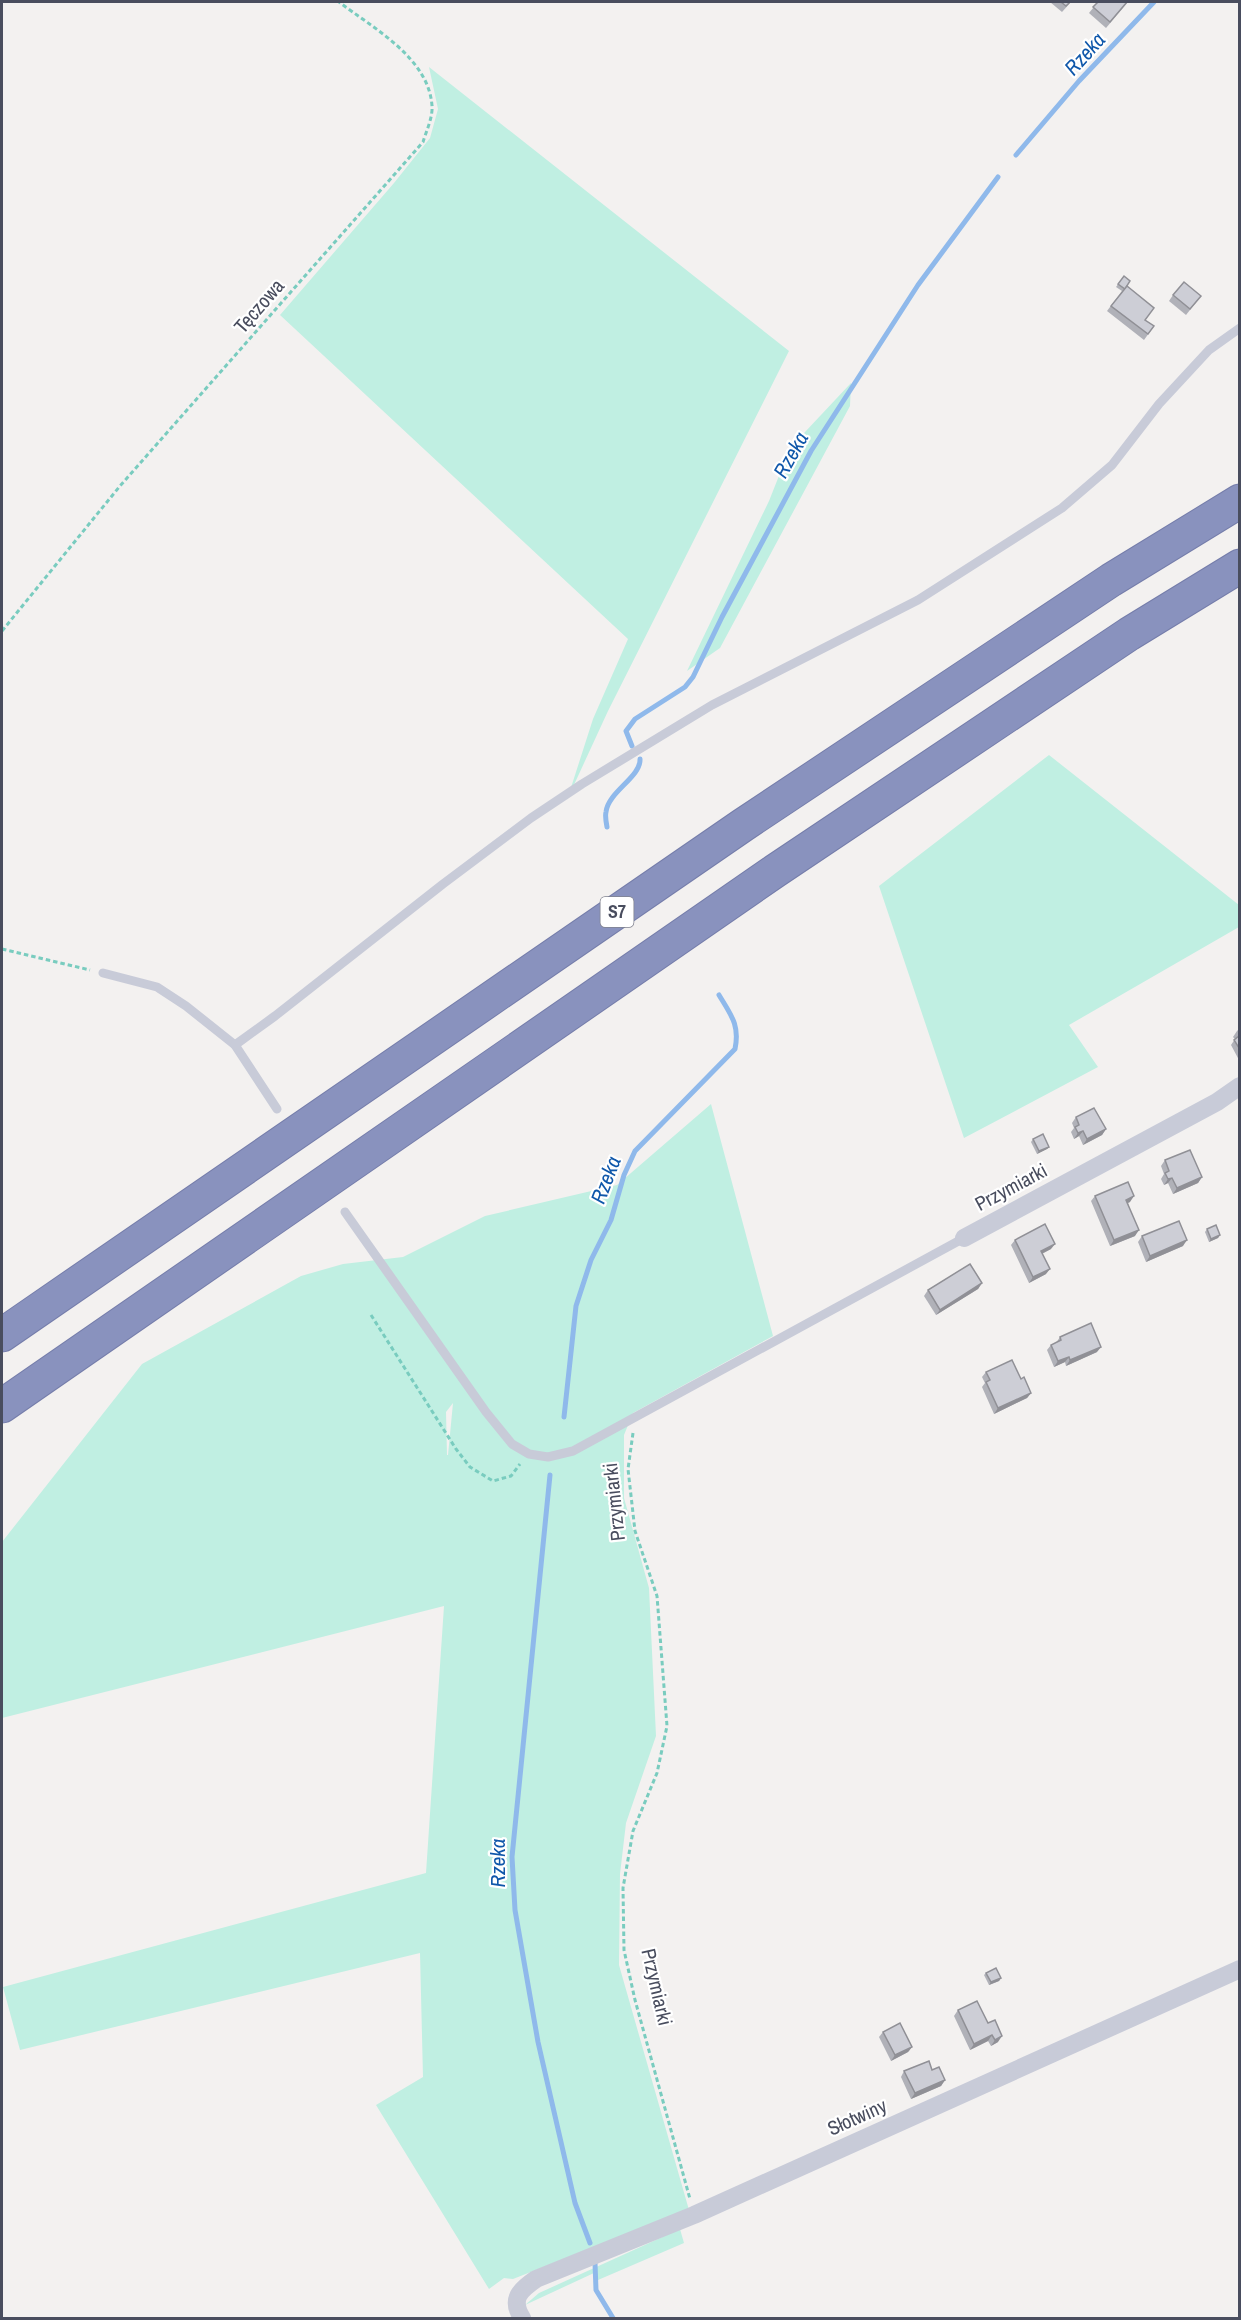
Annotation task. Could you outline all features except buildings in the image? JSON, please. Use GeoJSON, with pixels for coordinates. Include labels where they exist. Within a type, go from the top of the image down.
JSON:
{"type":"FeatureCollection","features":[{"type":"Feature","properties":{"kind":"highway","name":"S7"},"geometry":{"type":"LineString","coordinates":[[2,1335],[753,819],[1111,580],[1239,501]]}},
{"type":"Feature","properties":{"kind":"highway"},"geometry":{"type":"LineString","coordinates":[[2,1406],[775,871],[1129,634],[1239,566]]}},
{"type":"Feature","properties":{"kind":"highway"},"geometry":{"type":"LineString","coordinates":[[2,1315],[77,1283]]}},
{"type":"Feature","properties":{"kind":"highway"},"geometry":{"type":"LineString","coordinates":[[2,1418],[58,1367]]}},
{"type":"Feature","properties":{"kind":"street","name":"Przymiarki"},"geometry":{"type":"LineString","coordinates":[[964,1238],[1217,1102],[1239,1086]]}},
{"type":"Feature","properties":{"kind":"street","name":"Słotwiny"},"geometry":{"type":"LineString","coordinates":[[522,2319],[516,2300],[521,2289],[536,2279],[694,2215],[1239,1969]]}},
{"type":"Feature","properties":{"kind":"lane"},"geometry":{"type":"LineString","coordinates":[[235,1046],[443,884],[531,818],[582,784],[712,705],[918,600],[1062,508],[1112,465],[1159,404],[1209,350],[1239,328]]}},
{"type":"Feature","properties":{"kind":"lane"},"geometry":{"type":"LineString","coordinates":[[103,973],[157,987],[186,1006],[235,1046],[277,1109]]}},
{"type":"Feature","properties":{"kind":"lane"},"geometry":{"type":"LineString","coordinates":[[345,1212],[486,1412],[512,1444],[529,1454],[548,1457],[573,1451],[640,1416]]}},
{"type":"Feature","properties":{"kind":"lane","name":"Przymiarki"},"geometry":{"type":"LineString","coordinates":[[640,1416],[964,1238]]}},
{"type":"Feature","properties":{"kind":"path","name":"Tęczowa"},"geometry":{"type":"LineString","coordinates":[[2,631],[120,486],[423,142],[433,108],[426,79],[411,58],[339,2]]}},
{"type":"Feature","properties":{"kind":"path"},"geometry":{"type":"LineString","coordinates":[[2,950],[103,973]]}},
{"type":"Feature","properties":{"kind":"path"},"geometry":{"type":"LineString","coordinates":[[371,1315],[456,1449],[470,1467],[492,1481],[511,1476],[529,1454]]}},
{"type":"Feature","properties":{"kind":"path","name":"Przymiarki"},"geometry":{"type":"LineString","coordinates":[[640,1416],[634,1430],[628,1469],[636,1531],[657,1596],[663,1649],[667,1726],[657,1773],[633,1831],[623,1888],[624,1950],[635,2000],[694,2215]]}},
{"type":"Feature","properties":{"kind":"green space"},"geometry":{"type":"Polygon","coordinates":[[[429,67],[789,351],[608,711],[567,800],[593,719],[628,639],[280,315],[430,138],[438,109],[429,67]]]}},
{"type":"Feature","properties":{"kind":"green space"},"geometry":{"type":"Polygon","coordinates":[[[851,383],[850,406],[720,648],[687,671],[769,501],[790,448],[851,383]]]}},
{"type":"Feature","properties":{"kind":"green space"},"geometry":{"type":"Polygon","coordinates":[[[1049,755],[1239,905],[1239,927],[1069,1025],[1098,1067],[964,1138],[879,886],[1049,755]]]}},
{"type":"Feature","properties":{"kind":"green space"},"geometry":{"type":"Polygon","coordinates":[[[711,1104],[773,1336],[633,1413],[624,1435],[624,1498],[649,1588],[656,1736],[626,1823],[620,1874],[619,1965],[689,2210],[513,2279],[504,2278],[489,2289],[376,2105],[423,2077],[420,1953],[20,2050],[3,1987],[426,1873],[444,1606],[2,1718],[2,1542],[142,1364],[301,1276],[343,1264],[403,1257],[485,1216],[617,1185],[711,1104]],[[453,1403],[446,1412],[448,1455],[453,1403]]]}},
{"type":"Feature","properties":{"kind":"green space"},"geometry":{"type":"Polygon","coordinates":[[[680,2229],[684,2243],[598,2280],[594,2273],[525,2305],[539,2293],[680,2229]]]}},
{"type":"Feature","properties":{"kind":"waterway","name":"Rzeka"},"geometry":{"type":"LineString","coordinates":[[1016,155],[1079,81],[1154,2]]}},
{"type":"Feature","properties":{"kind":"waterway","name":"Rzeka"},"geometry":{"type":"LineString","coordinates":[[632,746],[626,731],[635,719],[685,687],[693,677],[722,617],[811,451],[918,285],[998,177]]}},
{"type":"Feature","properties":{"kind":"waterway","name":"Rzeka"},"geometry":{"type":"LineString","coordinates":[[607,827],[608,805],[635,772],[640,759]]}},
{"type":"Feature","properties":{"kind":"waterway","name":"Rzeka"},"geometry":{"type":"LineString","coordinates":[[564,1417],[576,1306],[591,1260],[611,1220],[624,1175],[635,1151],[735,1049],[735,1027],[719,995]]}},
{"type":"Feature","properties":{"kind":"waterway","name":"Rzeka"},"geometry":{"type":"LineString","coordinates":[[550,1475],[512,1857],[515,1910],[538,2042],[575,2203],[590,2243]]}},
{"type":"Feature","properties":{"kind":"waterway","name":"Rzeka"},"geometry":{"type":"LineString","coordinates":[[595,2263],[596,2290],[613,2318]]}}]}
